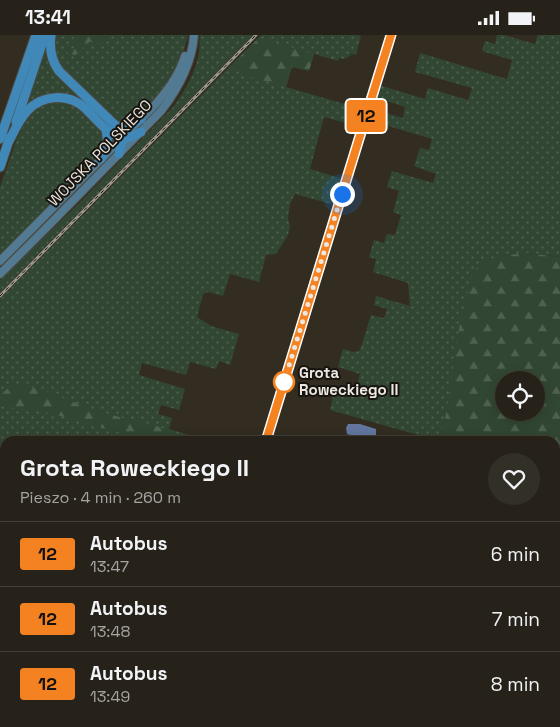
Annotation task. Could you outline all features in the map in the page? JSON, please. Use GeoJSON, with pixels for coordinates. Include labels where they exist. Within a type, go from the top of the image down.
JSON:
{"type":"FeatureCollection","features":[{"type":"Feature","properties":{"kind":"highway"},"geometry":{"type":"LineString","coordinates":[[0,167],[4,140],[3,127],[36,35]]}},
{"type":"Feature","properties":{"kind":"highway"},"geometry":{"type":"LineString","coordinates":[[4,140],[45,35]]}},
{"type":"Feature","properties":{"kind":"highway"},"geometry":{"type":"LineString","coordinates":[[51,35],[50,46],[54,64],[116,126],[123,138],[119,154]]}},
{"type":"Feature","properties":{"kind":"highway"},"geometry":{"type":"LineString","coordinates":[[4,140],[29,109],[42,101],[56,97],[69,99],[80,104],[117,137],[131,137],[141,133]]}},
{"type":"Feature","properties":{"kind":"highway"},"geometry":{"type":"LineString","coordinates":[[116,126],[125,127],[141,119]]}},
{"type":"Feature","properties":{"kind":"highway"},"geometry":{"type":"LineString","coordinates":[[101,159],[108,145],[106,129]]}},
{"type":"Feature","properties":{"kind":"main road","name":"WOJSKA POLSKIEGO"},"geometry":{"type":"LineString","coordinates":[[0,261],[123,138],[165,93],[176,78],[184,62],[193,35]]}},
{"type":"Feature","properties":{"kind":"main road","name":"WOJSKA POLSKIEGO"},"geometry":{"type":"LineString","coordinates":[[0,274],[161,111],[185,73],[192,51],[193,35]]}},
{"type":"Feature","properties":{"kind":"street"},"geometry":{"type":"LineString","coordinates":[[268,436],[391,35]]}},
{"type":"Feature","properties":{"kind":"green space"},"geometry":{"type":"Polygon","coordinates":[[[55,35],[188,35],[184,50],[171,77],[160,93],[132,121],[120,124],[59,67],[54,48],[55,35]]]}},
{"type":"Feature","properties":{"kind":"green space"},"geometry":{"type":"Polygon","coordinates":[[[64,35],[105,36],[102,45],[87,42],[75,55],[64,50],[65,47],[74,48],[72,40],[78,41],[79,39],[73,37],[66,38],[64,35]]]}},
{"type":"Feature","properties":{"kind":"green space"},"geometry":{"type":"Polygon","coordinates":[[[200,35],[253,35],[0,293],[0,280],[173,107],[193,74],[199,52],[200,35]]]}},
{"type":"Feature","properties":{"kind":"green space"},"geometry":{"type":"Polygon","coordinates":[[[261,35],[361,36],[356,55],[351,54],[344,59],[339,58],[338,61],[314,54],[309,71],[292,67],[286,87],[365,110],[360,127],[324,117],[310,169],[343,179],[335,205],[295,194],[290,204],[288,235],[276,254],[266,255],[259,282],[230,274],[223,296],[208,292],[203,294],[197,317],[211,326],[239,334],[230,365],[219,361],[216,369],[190,362],[186,375],[142,363],[139,375],[185,389],[179,410],[161,405],[158,414],[172,418],[169,429],[193,436],[0,436],[0,299],[261,35]]]}},
{"type":"Feature","properties":{"kind":"green space"},"geometry":{"type":"Polygon","coordinates":[[[497,35],[504,35],[535,44],[538,35],[560,35],[560,257],[526,253],[446,414],[440,436],[418,436],[330,410],[334,391],[354,396],[360,374],[338,367],[343,349],[353,352],[359,351],[371,315],[384,318],[387,309],[374,305],[376,296],[410,306],[408,283],[373,272],[376,259],[369,257],[374,240],[384,243],[387,234],[395,235],[401,215],[393,212],[399,191],[387,187],[392,171],[433,183],[436,174],[414,166],[420,148],[429,150],[432,139],[368,120],[372,109],[403,118],[405,107],[375,97],[379,85],[425,99],[428,88],[468,100],[472,88],[415,72],[420,53],[507,79],[512,60],[482,51],[485,41],[495,44],[497,35]]]}},
{"type":"Feature","properties":{"kind":"green space"},"geometry":{"type":"Polygon","coordinates":[[[259,38],[314,54],[309,71],[292,66],[286,87],[250,77],[229,67],[259,38]]]}},
{"type":"Feature","properties":{"kind":"green space"},"geometry":{"type":"Polygon","coordinates":[[[47,47],[57,75],[118,134],[75,97],[60,93],[39,97],[25,107],[47,47]]]}},
{"type":"Feature","properties":{"kind":"green space"},"geometry":{"type":"Polygon","coordinates":[[[63,100],[79,108],[103,132],[101,150],[95,160],[0,256],[0,187],[17,138],[29,116],[38,108],[50,102],[63,100]]]}},
{"type":"Feature","properties":{"kind":"green space"},"geometry":{"type":"Polygon","coordinates":[[[119,145],[89,179],[0,269],[0,265],[119,145]]]}},
{"type":"Feature","properties":{"kind":"green space"},"geometry":{"type":"Polygon","coordinates":[[[526,253],[560,257],[560,436],[440,436],[446,414],[460,323],[473,271],[484,262],[499,256],[526,253]]]}},
{"type":"Feature","properties":{"kind":"green space"},"geometry":{"type":"Polygon","coordinates":[[[13,383],[35,388],[102,412],[165,429],[180,436],[131,436],[37,410],[4,407],[1,395],[13,383]]]}},
{"type":"Feature","properties":{"kind":"water"},"geometry":{"type":"Polygon","coordinates":[[[348,424],[360,424],[376,429],[376,436],[354,436],[347,434],[346,428],[348,424]]]}},
{"type":"Feature","properties":{"kind":"railway"},"geometry":{"type":"LineString","coordinates":[[0,296],[256,35]]}},
{"type":"Feature","properties":{"kind":"bus line","name":"12"},"geometry":{"type":"LineString","coordinates":[[268,436],[391,35]]}},
{"type":"Feature","properties":{"kind":"place","name":"Grota Roweckiego II"},"geometry":{"type":"Point","coordinates":[284,382]}},
{"type":"Feature","properties":{"kind":"route"},"geometry":{"type":"LineString","coordinates":[[284,382],[342,194]]}}]}
